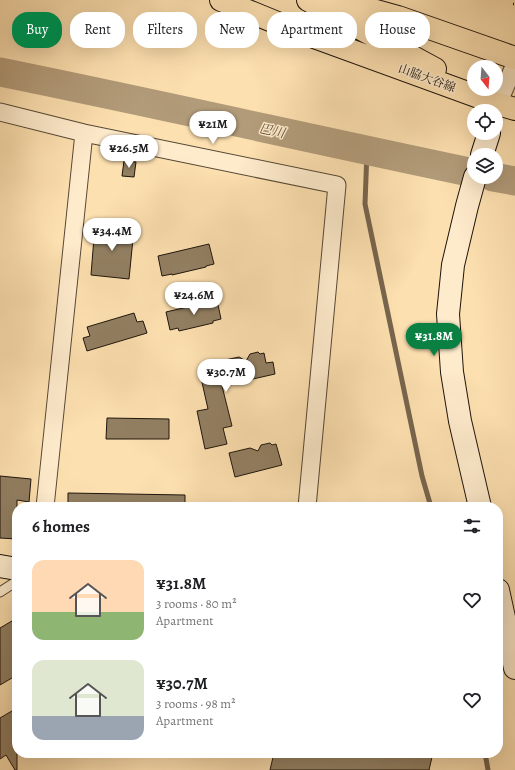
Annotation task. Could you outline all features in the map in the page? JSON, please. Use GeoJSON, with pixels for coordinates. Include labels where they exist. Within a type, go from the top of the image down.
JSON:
{"type":"FeatureCollection","features":[{"type":"Feature","properties":{"kind":"main road","name":"山脇大谷線"},"geometry":{"type":"LineString","coordinates":[[221,0],[292,29],[492,104]]}},
{"type":"Feature","properties":{"kind":"main road","name":"山脇大谷線"},"geometry":{"type":"LineString","coordinates":[[308,0],[496,104]]}},
{"type":"Feature","properties":{"kind":"main road"},"geometry":{"type":"LineString","coordinates":[[336,0],[396,8],[515,49]]}},
{"type":"Feature","properties":{"kind":"main road"},"geometry":{"type":"LineString","coordinates":[[396,8],[515,58]]}},
{"type":"Feature","properties":{"kind":"street"},"geometry":{"type":"LineString","coordinates":[[503,108],[515,64]]}},
{"type":"Feature","properties":{"kind":"street"},"geometry":{"type":"LineString","coordinates":[[0,112],[84,133],[337,185],[307,502]]}},
{"type":"Feature","properties":{"kind":"street"},"geometry":{"type":"LineString","coordinates":[[46,502],[84,133]]}},
{"type":"Feature","properties":{"kind":"street"},"geometry":{"type":"LineString","coordinates":[[473,184],[453,265],[448,314],[453,379],[460,422],[479,502]]}},
{"type":"Feature","properties":{"kind":"street"},"geometry":{"type":"LineString","coordinates":[[0,566],[12,569]]}},
{"type":"Feature","properties":{"kind":"street"},"geometry":{"type":"LineString","coordinates":[[503,613],[515,668]]}},
{"type":"Feature","properties":{"kind":"lane"},"geometry":{"type":"LineString","coordinates":[[0,592],[12,584]]}},
{"type":"Feature","properties":{"kind":"building"},"geometry":{"type":"Polygon","coordinates":[[[124,161],[136,162],[134,177],[122,176],[124,161]]]}},
{"type":"Feature","properties":{"kind":"building"},"geometry":{"type":"Polygon","coordinates":[[[95,225],[134,229],[129,279],[91,275],[95,225]]]}},
{"type":"Feature","properties":{"kind":"building"},"geometry":{"type":"Polygon","coordinates":[[[209,244],[214,264],[172,275],[162,276],[158,256],[209,244]]]}},
{"type":"Feature","properties":{"kind":"building"},"geometry":{"type":"Polygon","coordinates":[[[217,300],[221,319],[213,321],[213,323],[179,331],[178,328],[170,330],[166,312],[217,300]]]}},
{"type":"Feature","properties":{"kind":"building"},"geometry":{"type":"Polygon","coordinates":[[[134,313],[137,322],[143,321],[147,333],[87,351],[83,338],[90,336],[87,327],[134,313]]]}},
{"type":"Feature","properties":{"kind":"building"},"geometry":{"type":"Polygon","coordinates":[[[258,352],[260,354],[264,353],[266,363],[273,362],[275,374],[222,386],[232,426],[223,428],[227,444],[205,449],[197,411],[208,409],[201,378],[207,377],[205,367],[209,366],[211,363],[239,357],[246,361],[250,354],[258,352]]]}},
{"type":"Feature","properties":{"kind":"building"},"geometry":{"type":"Polygon","coordinates":[[[107,418],[169,419],[169,439],[106,439],[107,418]]]}},
{"type":"Feature","properties":{"kind":"building"},"geometry":{"type":"Polygon","coordinates":[[[270,443],[272,445],[276,444],[282,465],[235,477],[229,453],[250,448],[258,451],[261,445],[270,443]]]}},
{"type":"Feature","properties":{"kind":"building"},"geometry":{"type":"Polygon","coordinates":[[[0,476],[31,479],[29,502],[17,500],[17,502],[12,502],[12,539],[0,538],[0,476]]]}},
{"type":"Feature","properties":{"kind":"building"},"geometry":{"type":"Polygon","coordinates":[[[68,493],[185,495],[185,502],[68,502],[68,493]]]}},
{"type":"Feature","properties":{"kind":"building"},"geometry":{"type":"Polygon","coordinates":[[[12,621],[12,678],[0,685],[0,628],[12,621]]]}},
{"type":"Feature","properties":{"kind":"building"},"geometry":{"type":"Polygon","coordinates":[[[12,711],[12,758],[17,758],[17,770],[15,770],[6,755],[0,759],[0,718],[12,711]]]}},
{"type":"Feature","properties":{"kind":"building"},"geometry":{"type":"Polygon","coordinates":[[[273,758],[432,758],[429,770],[270,770],[273,758]]]}},
{"type":"Feature","properties":{"kind":"waterway","name":"巴川"},"geometry":{"type":"LineString","coordinates":[[0,72],[467,172]]}},
{"type":"Feature","properties":{"kind":"waterway"},"geometry":{"type":"LineString","coordinates":[[367,151],[365,204],[422,476],[430,502]]}},
{"type":"Feature","properties":{"kind":"waterway","name":"巴川"},"geometry":{"type":"LineString","coordinates":[[503,179],[515,181]]}},
{"type":"Feature","properties":{"kind":"waterway"},"geometry":{"type":"LineString","coordinates":[[486,758],[488,770]]}}]}
